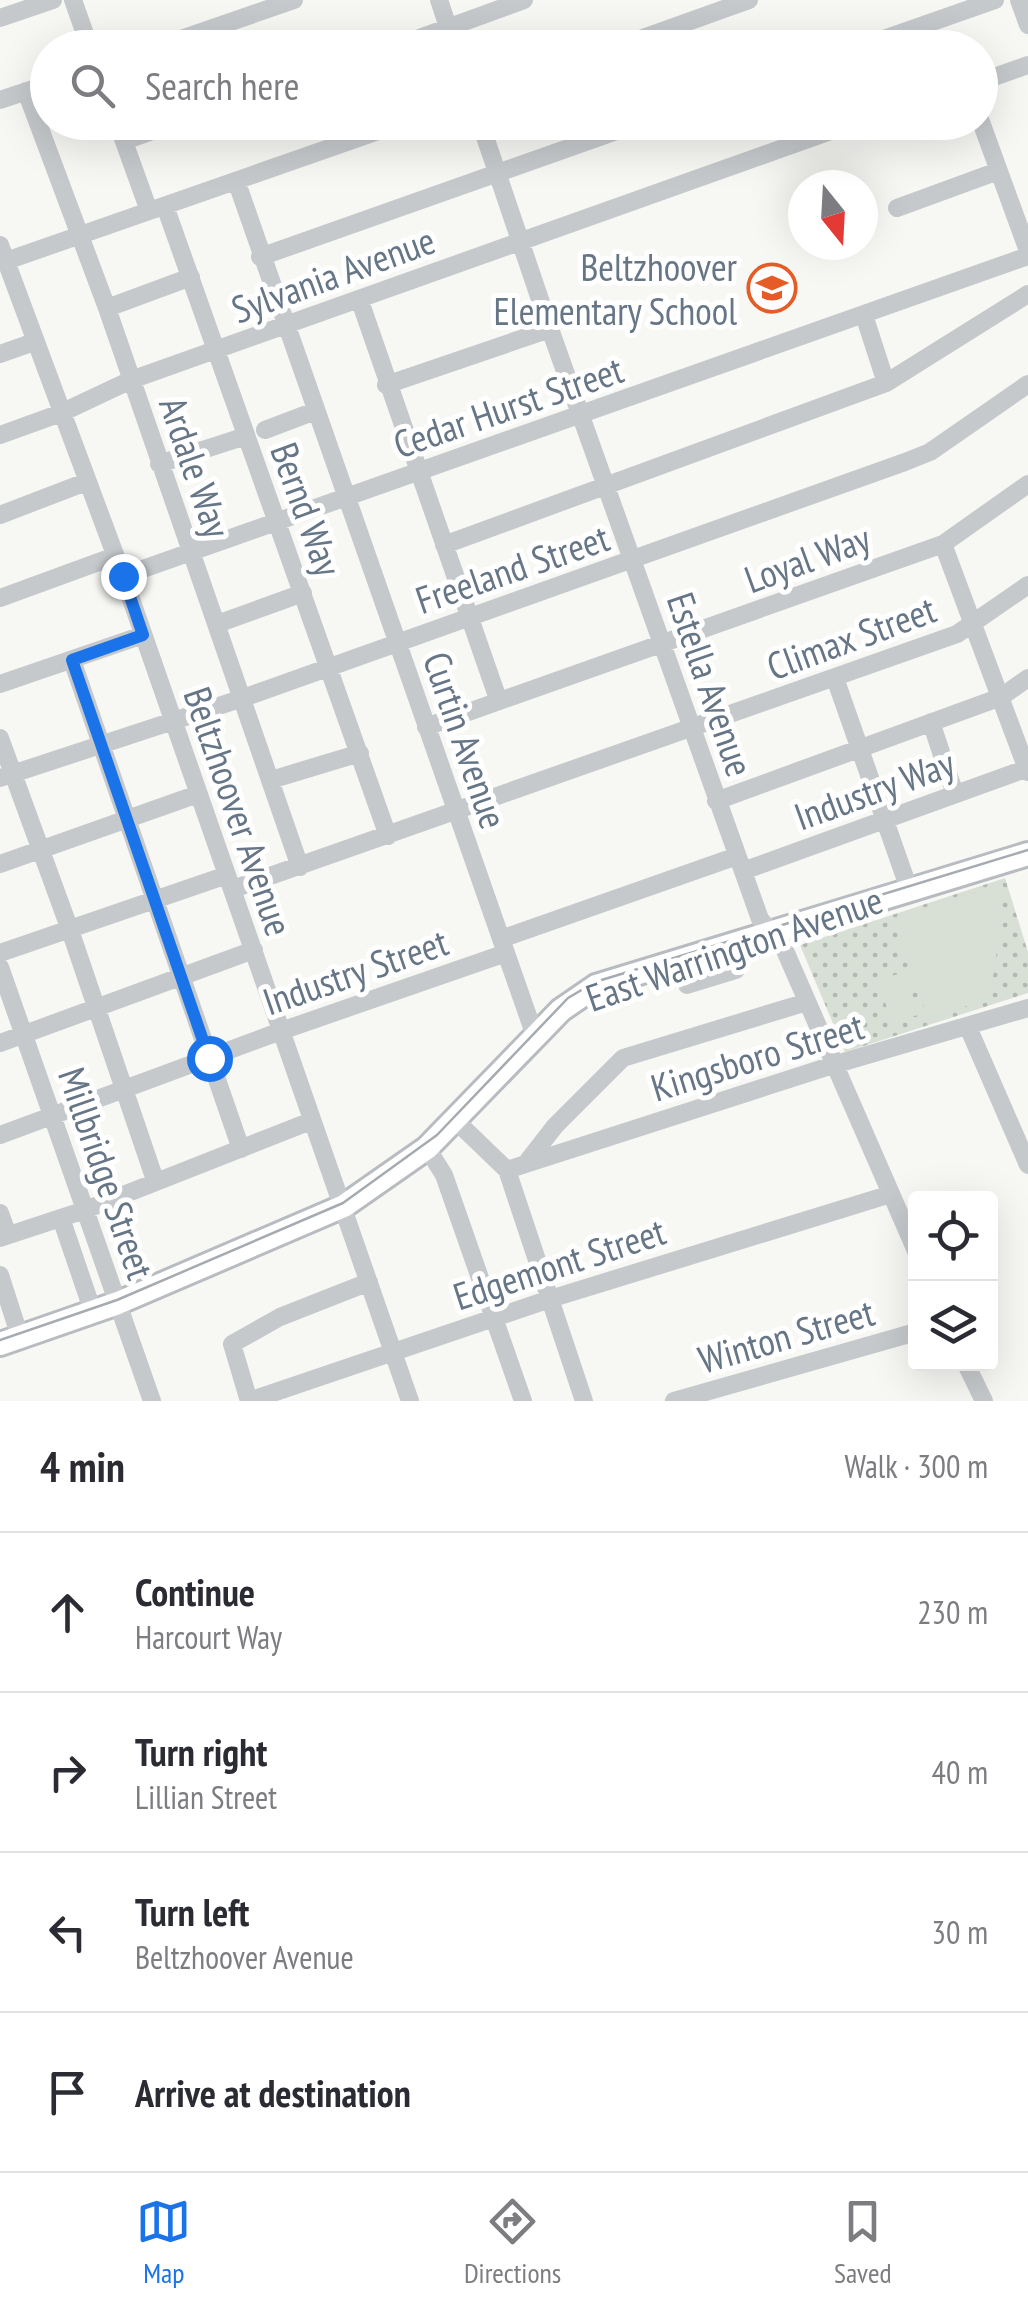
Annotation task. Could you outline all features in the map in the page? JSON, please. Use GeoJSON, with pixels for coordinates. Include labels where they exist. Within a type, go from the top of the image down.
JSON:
{"type":"FeatureCollection","features":[{"type":"Feature","properties":{"kind":"main road","name":"East Warrington Avenue"},"geometry":{"type":"LineString","coordinates":[[10,1340],[118,1304],[344,1206],[428,1148],[560,1010],[596,986],[1028,854]]}},
{"type":"Feature","properties":{"kind":"street"},"geometry":{"type":"LineString","coordinates":[[0,18],[54,0]]}},
{"type":"Feature","properties":{"kind":"street"},"geometry":{"type":"LineString","coordinates":[[73,0],[84,30]]}},
{"type":"Feature","properties":{"kind":"street"},"geometry":{"type":"LineString","coordinates":[[207,30],[294,0]]}},
{"type":"Feature","properties":{"kind":"street"},"geometry":{"type":"LineString","coordinates":[[439,0],[449,28]]}},
{"type":"Feature","properties":{"kind":"street"},"geometry":{"type":"LineString","coordinates":[[443,30],[524,0]]}},
{"type":"Feature","properties":{"kind":"street"},"geometry":{"type":"LineString","coordinates":[[665,30],[749,0]]}},
{"type":"Feature","properties":{"kind":"street"},"geometry":{"type":"LineString","coordinates":[[909,30],[994,0]]}},
{"type":"Feature","properties":{"kind":"street"},"geometry":{"type":"LineString","coordinates":[[1019,0],[1028,25]]}},
{"type":"Feature","properties":{"kind":"street"},"geometry":{"type":"LineString","coordinates":[[998,76],[1028,65]]}},
{"type":"Feature","properties":{"kind":"street"},"geometry":{"type":"LineString","coordinates":[[0,100],[30,91]]}},
{"type":"Feature","properties":{"kind":"street","name":"Ardale Way"},"geometry":{"type":"LineString","coordinates":[[26,92],[30,103]]}},
{"type":"Feature","properties":{"kind":"street","name":"Ardale Way"},"geometry":{"type":"LineString","coordinates":[[43,140],[107,308],[300,867]]}},
{"type":"Feature","properties":{"kind":"street"},"geometry":{"type":"LineString","coordinates":[[124,142],[129,140]]}},
{"type":"Feature","properties":{"kind":"street"},"geometry":{"type":"LineString","coordinates":[[4,265],[354,140]]}},
{"type":"Feature","properties":{"kind":"street","name":"Estella Avenue"},"geometry":{"type":"LineString","coordinates":[[486,140],[760,919],[783,946],[908,1233]]}},
{"type":"Feature","properties":{"kind":"street"},"geometry":{"type":"LineString","coordinates":[[260,256],[591,140]]}},
{"type":"Feature","properties":{"kind":"street","name":"Sylvania Avenue"},"geometry":{"type":"LineString","coordinates":[[0,436],[131,380],[805,140]]}},
{"type":"Feature","properties":{"kind":"street"},"geometry":{"type":"LineString","coordinates":[[987,140],[1028,254]]}},
{"type":"Feature","properties":{"kind":"street","name":"Bernd Way"},"geometry":{"type":"LineString","coordinates":[[124,142],[191,277],[388,836]]}},
{"type":"Feature","properties":{"kind":"street"},"geometry":{"type":"LineString","coordinates":[[897,208],[998,171]]}},
{"type":"Feature","properties":{"kind":"street","name":"Curtin Avenue"},"geometry":{"type":"LineString","coordinates":[[237,182],[535,1036]]}},
{"type":"Feature","properties":{"kind":"street","name":"Cedar Hurst Street"},"geometry":{"type":"LineString","coordinates":[[123,576],[1028,254]]}},
{"type":"Feature","properties":{"kind":"street","name":"Beltzhoover Avenue"},"geometry":{"type":"LineString","coordinates":[[4,265],[123,576],[410,1401]]}},
{"type":"Feature","properties":{"kind":"street"},"geometry":{"type":"LineString","coordinates":[[107,308],[191,277]]}},
{"type":"Feature","properties":{"kind":"street"},"geometry":{"type":"LineString","coordinates":[[444,545],[886,383],[1028,294]]}},
{"type":"Feature","properties":{"kind":"street"},"geometry":{"type":"LineString","coordinates":[[360,301],[498,699]]}},
{"type":"Feature","properties":{"kind":"street"},"geometry":{"type":"LineString","coordinates":[[864,315],[886,383]]}},
{"type":"Feature","properties":{"kind":"street"},"geometry":{"type":"LineString","coordinates":[[386,385],[550,329]]}},
{"type":"Feature","properties":{"kind":"street"},"geometry":{"type":"LineString","coordinates":[[0,354],[34,342]]}},
{"type":"Feature","properties":{"kind":"street","name":"Freeland Street"},"geometry":{"type":"LineString","coordinates":[[6,776],[329,668],[930,452],[1028,384]]}},
{"type":"Feature","properties":{"kind":"street"},"geometry":{"type":"LineString","coordinates":[[265,430],[315,411]]}},
{"type":"Feature","properties":{"kind":"street"},"geometry":{"type":"LineString","coordinates":[[159,464],[246,436]]}},
{"type":"Feature","properties":{"kind":"street"},"geometry":{"type":"LineString","coordinates":[[0,514],[86,482]]}},
{"type":"Feature","properties":{"kind":"street","name":"Loyal Way"},"geometry":{"type":"LineString","coordinates":[[426,727],[943,544],[1028,484]]}},
{"type":"Feature","properties":{"kind":"street"},"geometry":{"type":"LineString","coordinates":[[943,544],[1028,770]]}},
{"type":"Feature","properties":{"kind":"street"},"geometry":{"type":"LineString","coordinates":[[0,598],[114,556]]}},
{"type":"Feature","properties":{"kind":"street","name":"Climax Street"},"geometry":{"type":"LineString","coordinates":[[0,953],[152,898],[300,867],[958,634],[1028,585]]}},
{"type":"Feature","properties":{"kind":"street"},"geometry":{"type":"LineString","coordinates":[[217,624],[303,593]]}},
{"type":"Feature","properties":{"kind":"street"},"geometry":{"type":"LineString","coordinates":[[0,684],[143,635]]}},
{"type":"Feature","properties":{"kind":"street"},"geometry":{"type":"LineString","coordinates":[[72,660],[241,1149]]}},
{"type":"Feature","properties":{"kind":"street"},"geometry":{"type":"LineString","coordinates":[[835,678],[909,890]]}},
{"type":"Feature","properties":{"kind":"street"},"geometry":{"type":"LineString","coordinates":[[716,801],[1001,697],[1028,678]]}},
{"type":"Feature","properties":{"kind":"street"},"geometry":{"type":"LineString","coordinates":[[931,722],[955,794]]}},
{"type":"Feature","properties":{"kind":"street"},"geometry":{"type":"LineString","coordinates":[[0,738],[6,776],[41,849],[154,1180]]}},
{"type":"Feature","properties":{"kind":"street"},"geometry":{"type":"LineString","coordinates":[[271,780],[360,753]]}},
{"type":"Feature","properties":{"kind":"street","name":"Industry Way"},"geometry":{"type":"LineString","coordinates":[[740,864],[886,821],[1028,770]]}},
{"type":"Feature","properties":{"kind":"street"},"geometry":{"type":"LineString","coordinates":[[0,864],[198,794]]}},
{"type":"Feature","properties":{"kind":"street","name":"Industry Street"},"geometry":{"type":"LineString","coordinates":[[0,1135],[504,946],[740,864]]}},
{"type":"Feature","properties":{"kind":"street"},"geometry":{"type":"LineString","coordinates":[[0,1043],[254,950]]}},
{"type":"Feature","properties":{"kind":"street","name":"Millbridge Street"},"geometry":{"type":"LineString","coordinates":[[0,968],[152,1401]]}},
{"type":"Feature","properties":{"kind":"street"},"geometry":{"type":"LineString","coordinates":[[528,1162],[556,1126],[624,1058],[807,1002]]}},
{"type":"Feature","properties":{"kind":"street","name":"Kingsboro Street"},"geometry":{"type":"LineString","coordinates":[[507,1170],[833,1065],[1028,1008]]}},
{"type":"Feature","properties":{"kind":"street"},"geometry":{"type":"LineString","coordinates":[[968,1027],[1028,1165]]}},
{"type":"Feature","properties":{"kind":"street"},"geometry":{"type":"LineString","coordinates":[[454,1120],[507,1170],[584,1401]]}},
{"type":"Feature","properties":{"kind":"street"},"geometry":{"type":"LineString","coordinates":[[0,1213],[4,1236],[85,1210],[311,1121]]}},
{"type":"Feature","properties":{"kind":"street"},"geometry":{"type":"LineString","coordinates":[[428,1148],[444,1175],[523,1401]]}},
{"type":"Feature","properties":{"kind":"street","name":"Edgemont Street"},"geometry":{"type":"LineString","coordinates":[[249,1400],[550,1299],[891,1194]]}},
{"type":"Feature","properties":{"kind":"street"},"geometry":{"type":"LineString","coordinates":[[60,1218],[93,1312]]}},
{"type":"Feature","properties":{"kind":"street"},"geometry":{"type":"LineString","coordinates":[[0,1275],[10,1340]]}},
{"type":"Feature","properties":{"kind":"street"},"geometry":{"type":"LineString","coordinates":[[249,1400],[232,1344],[280,1318],[369,1282]]}},
{"type":"Feature","properties":{"kind":"street","name":"Winton Street"},"geometry":{"type":"LineString","coordinates":[[674,1401],[908,1334]]}},
{"type":"Feature","properties":{"kind":"street"},"geometry":{"type":"LineString","coordinates":[[969,1371],[984,1401]]}},
{"type":"Feature","properties":{"kind":"shaded area"},"geometry":{"type":"Polygon","coordinates":[[[1005,878],[1028,952],[1028,993],[845,1052],[800,945],[1005,878]]]}},
{"type":"Feature","properties":{"kind":"shaded area"},"geometry":{"type":"Polygon","coordinates":[[[997,886],[1002,917],[990,997],[929,1021],[892,919],[997,886]]]}},
{"type":"Feature","properties":{"kind":"shaded area"},"geometry":{"type":"Polygon","coordinates":[[[904,972],[918,1015],[891,1023],[879,980],[904,972]]]}},
{"type":"Feature","properties":{"kind":"tram line"},"geometry":{"type":"LineString","coordinates":[[0,1340],[117,1300],[343,1203],[437,1135],[568,998],[595,982],[1028,850]]}},
{"type":"Feature","properties":{"kind":"place","name":"Beltzhoover Elementary School"},"geometry":{"type":"Point","coordinates":[772,288]}},
{"type":"Feature","properties":{"kind":"route"},"geometry":{"type":"LineString","coordinates":[[123,576],[143,635],[72,660],[209,1058]]}}]}
